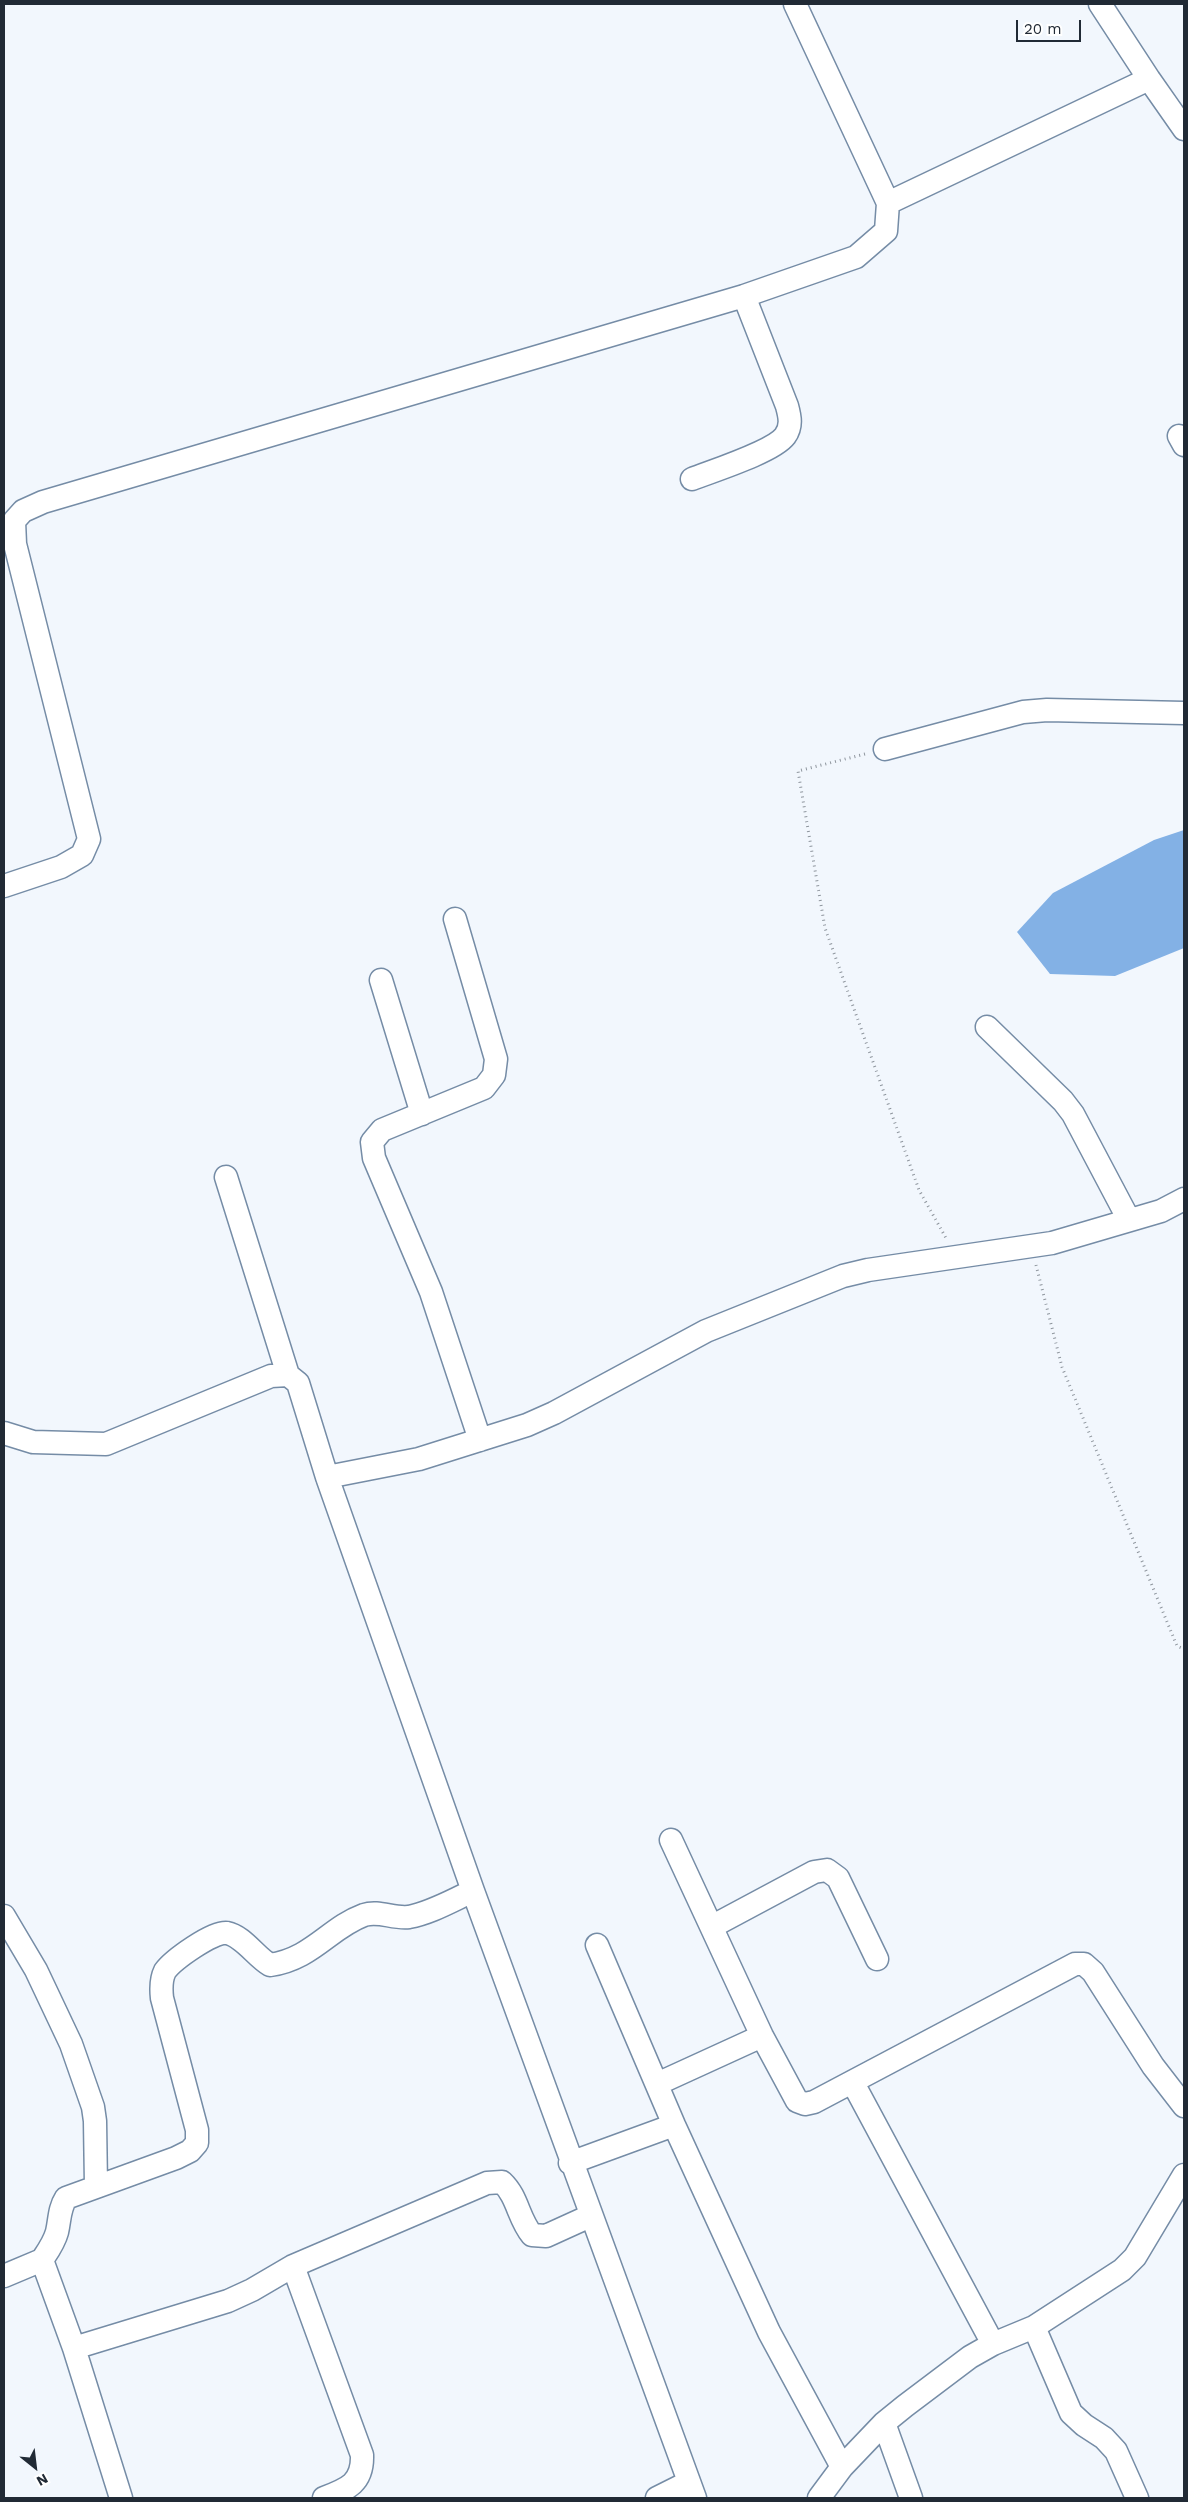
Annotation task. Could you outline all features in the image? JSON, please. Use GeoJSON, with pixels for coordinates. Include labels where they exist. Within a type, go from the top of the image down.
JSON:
{"type":"FeatureCollection","features":[{"type":"Feature","properties":{"kind":"street"},"geometry":{"type":"LineString","coordinates":[[4,886],[62,867],[82,854],[89,838],[15,544],[14,521],[24,511],[42,502],[744,296],[856,257],[886,230],[888,203],[795,4]]}},
{"type":"Feature","properties":{"kind":"street"},"geometry":{"type":"LineString","coordinates":[[1100,4],[1184,129]]}},
{"type":"Feature","properties":{"kind":"street"},"geometry":{"type":"LineString","coordinates":[[888,203],[1149,79]]}},
{"type":"Feature","properties":{"kind":"street"},"geometry":{"type":"LineString","coordinates":[[692,479],[771,448],[785,437],[791,421],[787,406],[744,296]]}},
{"type":"Feature","properties":{"kind":"street"},"geometry":{"type":"LineString","coordinates":[[885,749],[1022,712],[1047,710],[1184,713]]}},
{"type":"Feature","properties":{"kind":"street"},"geometry":{"type":"LineString","coordinates":[[454,919],[496,1059],[494,1075],[484,1088],[382,1130],[372,1142],[374,1158],[431,1292],[480,1440]]}},
{"type":"Feature","properties":{"kind":"street"},"geometry":{"type":"LineString","coordinates":[[382,980],[422,1114]]}},
{"type":"Feature","properties":{"kind":"street"},"geometry":{"type":"LineString","coordinates":[[988,1027],[1063,1101],[1073,1114],[1129,1220]]}},
{"type":"Feature","properties":{"kind":"street"},"geometry":{"type":"LineString","coordinates":[[226,1177],[288,1375],[298,1383],[327,1476],[473,1891],[552,2106],[570,2163],[692,2490],[657,2498]]}},
{"type":"Feature","properties":{"kind":"street"},"geometry":{"type":"LineString","coordinates":[[327,1476],[419,1459],[554,1414],[706,1331],[843,1276],[868,1270],[1052,1243],[1161,1211],[1184,1199]]}},
{"type":"Feature","properties":{"kind":"street"},"geometry":{"type":"LineString","coordinates":[[4,1433],[33,1442],[106,1444],[271,1376],[288,1375]]}},
{"type":"Feature","properties":{"kind":"street"},"geometry":{"type":"LineString","coordinates":[[671,1840],[713,1926],[762,2036],[797,2101],[805,2104],[814,2102],[1075,1964],[1084,1964],[1093,1972],[1153,2066],[1184,2106]]}},
{"type":"Feature","properties":{"kind":"street"},"geometry":{"type":"LineString","coordinates":[[713,1926],[814,1872],[827,1870],[838,1878],[877,1959]]}},
{"type":"Feature","properties":{"kind":"street"},"geometry":{"type":"LineString","coordinates":[[4,2276],[42,2260],[51,2246],[57,2231],[60,2208],[66,2198],[176,2158],[190,2151],[197,2143],[197,2130],[162,1998],[161,1986],[165,1972],[175,1960],[211,1937],[225,1933],[236,1936],[270,1965],[284,1963],[316,1948],[354,1920],[365,1915],[378,1912],[406,1917],[421,1914],[473,1891]]}},
{"type":"Feature","properties":{"kind":"street"},"geometry":{"type":"LineString","coordinates":[[4,1916],[36,1970],[71,2044],[93,2107],[96,2186]]}},
{"type":"Feature","properties":{"kind":"street"},"geometry":{"type":"LineString","coordinates":[[597,1946],[674,2125],[769,2332],[842,2467]]}},
{"type":"Feature","properties":{"kind":"street"},"geometry":{"type":"LineString","coordinates":[[656,2084],[762,2036]]}},
{"type":"Feature","properties":{"kind":"street"},"geometry":{"type":"LineString","coordinates":[[852,2083],[993,2344]]}},
{"type":"Feature","properties":{"kind":"street"},"geometry":{"type":"LineString","coordinates":[[570,2163],[674,2125]]}},
{"type":"Feature","properties":{"kind":"street"},"geometry":{"type":"LineString","coordinates":[[818,2498],[842,2467],[884,2423],[970,2357],[993,2344],[1034,2327],[1122,2270],[1135,2257],[1184,2175]]}},
{"type":"Feature","properties":{"kind":"street"},"geometry":{"type":"LineString","coordinates":[[74,2348],[228,2301],[252,2290],[293,2266],[487,2184],[502,2182],[512,2192],[524,2226],[532,2235],[546,2236],[590,2216]]}},
{"type":"Feature","properties":{"kind":"street"},"geometry":{"type":"LineString","coordinates":[[42,2260],[74,2348],[121,2498]]}},
{"type":"Feature","properties":{"kind":"street"},"geometry":{"type":"LineString","coordinates":[[293,2266],[362,2455],[363,2470],[353,2483],[324,2498]]}},
{"type":"Feature","properties":{"kind":"street"},"geometry":{"type":"LineString","coordinates":[[1034,2327],[1071,2413],[1084,2425],[1104,2438],[1116,2451],[1137,2498]]}},
{"type":"Feature","properties":{"kind":"street"},"geometry":{"type":"LineString","coordinates":[[884,2423],[911,2498]]}},
{"type":"Feature","properties":{"kind":"path"},"geometry":{"type":"LineString","coordinates":[[885,749],[798,771],[825,928],[919,1190],[957,1257]]}},
{"type":"Feature","properties":{"kind":"path"},"geometry":{"type":"LineString","coordinates":[[1031,1246],[1062,1367],[1177,1646],[1184,1649]]}},
{"type":"Feature","properties":{"kind":"water"},"geometry":{"type":"Polygon","coordinates":[[[1184,830],[1184,948],[1115,976],[1050,974],[1017,932],[1053,893],[1154,840],[1184,830]]]}}]}
